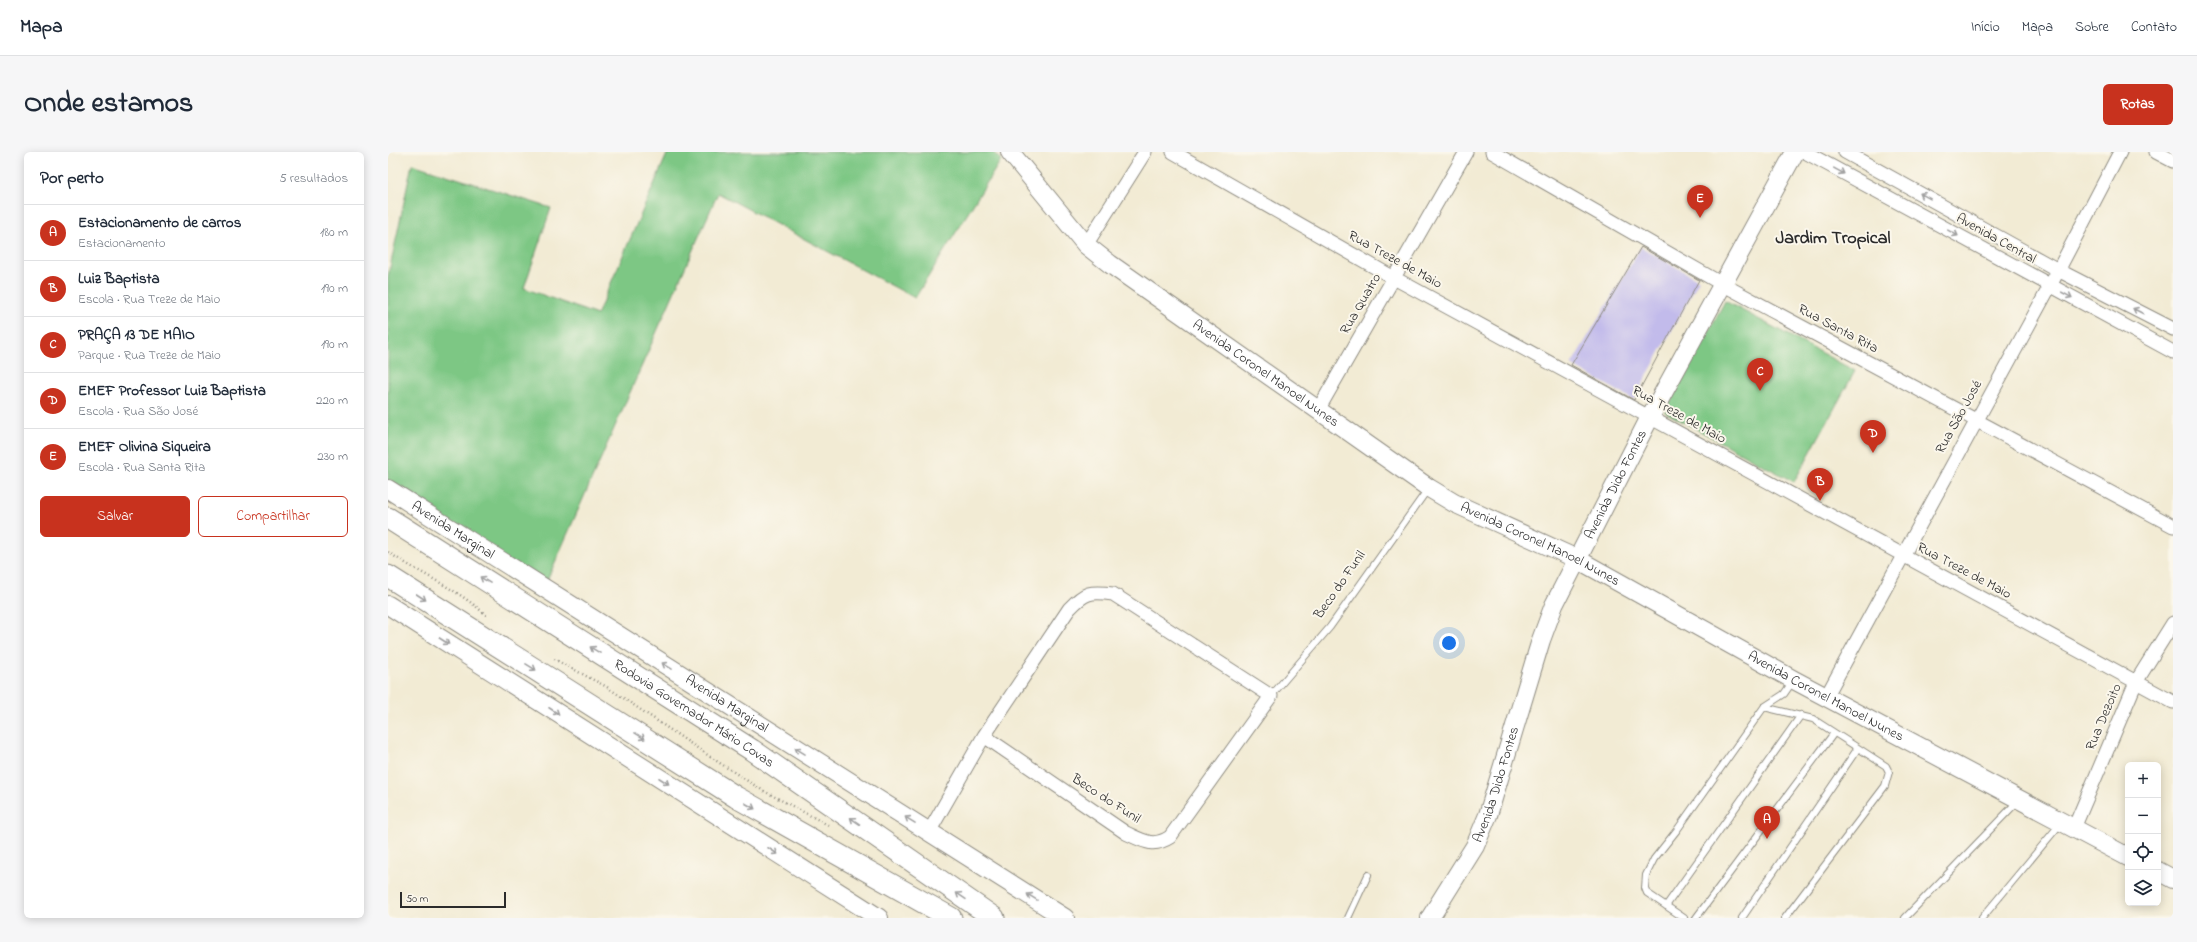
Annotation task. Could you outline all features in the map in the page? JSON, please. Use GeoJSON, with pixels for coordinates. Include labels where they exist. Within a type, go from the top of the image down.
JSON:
{"type":"FeatureCollection","features":[{"type":"Feature","properties":{"kind":"main road","name":"Rodovia Governador Mário Covas"},"geometry":{"type":"LineString","coordinates":[[388,518],[752,750],[994,918]]}},
{"type":"Feature","properties":{"kind":"main road"},"geometry":{"type":"LineString","coordinates":[[388,576],[736,797],[952,918]]}},
{"type":"Feature","properties":{"kind":"street","name":"Avenida Coronel Manoel Nunes"},"geometry":{"type":"LineString","coordinates":[[1010,152],[1086,245],[1110,264],[1429,488],[1454,503],[1493,522],[1577,559],[1794,680],[2125,855]]}},
{"type":"Feature","properties":{"kind":"street"},"geometry":{"type":"LineString","coordinates":[[1086,245],[1145,152]]}},
{"type":"Feature","properties":{"kind":"street","name":"Rua Treze de Maio"},"geometry":{"type":"LineString","coordinates":[[1173,152],[1394,278],[2173,702]]}},
{"type":"Feature","properties":{"kind":"street","name":"Rua Quatro"},"geometry":{"type":"LineString","coordinates":[[1318,410],[1466,152]]}},
{"type":"Feature","properties":{"kind":"street","name":"Rua Santa Rita"},"geometry":{"type":"LineString","coordinates":[[1492,152],[1722,284],[2173,526]]}},
{"type":"Feature","properties":{"kind":"street","name":"Avenida Dido Fontes"},"geometry":{"type":"LineString","coordinates":[[1430,918],[1475,846],[1488,815],[1541,640],[1554,605],[1650,417],[1796,152]]}},
{"type":"Feature","properties":{"kind":"street","name":"Avenida Central"},"geometry":{"type":"LineString","coordinates":[[1805,152],[2173,352]]}},
{"type":"Feature","properties":{"kind":"street","name":"Avenida Central"},"geometry":{"type":"LineString","coordinates":[[1845,152],[2058,270],[2173,329]]}},
{"type":"Feature","properties":{"kind":"street","name":"Rua São José"},"geometry":{"type":"LineString","coordinates":[[1826,697],[1975,421],[2050,286],[2120,152]]}},
{"type":"Feature","properties":{"kind":"street"},"geometry":{"type":"LineString","coordinates":[[2156,152],[2173,161]]}},
{"type":"Feature","properties":{"kind":"street","name":"Avenida Marginal"},"geometry":{"type":"LineString","coordinates":[[388,489],[1065,918]]}},
{"type":"Feature","properties":{"kind":"street"},"geometry":{"type":"LineString","coordinates":[[929,832],[984,736],[1069,609],[1078,599],[1089,592],[1113,594],[1270,696]]}},
{"type":"Feature","properties":{"kind":"street"},"geometry":{"type":"LineString","coordinates":[[388,605],[879,918]]}},
{"type":"Feature","properties":{"kind":"street","name":"Rua Dezoito"},"geometry":{"type":"LineString","coordinates":[[2068,825],[2136,682],[2173,623]]}},
{"type":"Feature","properties":{"kind":"street","name":"Beco do Funil"},"geometry":{"type":"LineString","coordinates":[[984,736],[1126,833],[1146,842],[1160,843],[1170,837],[1270,696]]}},
{"type":"Feature","properties":{"kind":"street"},"geometry":{"type":"LineString","coordinates":[[2161,873],[2173,879]]}},
{"type":"Feature","properties":{"kind":"lane","name":"Beco do Funil"},"geometry":{"type":"LineString","coordinates":[[1270,696],[1330,627],[1429,488]]}},
{"type":"Feature","properties":{"kind":"lane"},"geometry":{"type":"LineString","coordinates":[[1684,918],[1647,893],[1645,888],[1646,875],[1654,859],[1677,830],[1764,707],[1784,694],[1794,680]]}},
{"type":"Feature","properties":{"kind":"lane"},"geometry":{"type":"LineString","coordinates":[[1764,707],[1813,719],[1886,766],[1889,777],[1885,786],[1784,918]]}},
{"type":"Feature","properties":{"kind":"lane"},"geometry":{"type":"LineString","coordinates":[[1666,906],[1801,715]]}},
{"type":"Feature","properties":{"kind":"lane"},"geometry":{"type":"LineString","coordinates":[[1696,918],[1834,733]]}},
{"type":"Feature","properties":{"kind":"lane"},"geometry":{"type":"LineString","coordinates":[[1742,918],[1858,748]]}},
{"type":"Feature","properties":{"kind":"lane"},"geometry":{"type":"LineString","coordinates":[[1905,918],[2020,799]]}},
{"type":"Feature","properties":{"kind":"lane"},"geometry":{"type":"LineString","coordinates":[[1982,918],[2068,825]]}},
{"type":"Feature","properties":{"kind":"lane"},"geometry":{"type":"LineString","coordinates":[[1348,918],[1368,875]]}},
{"type":"Feature","properties":{"kind":"path"},"geometry":{"type":"LineString","coordinates":[[388,552],[411,568],[462,597],[490,619]]}},
{"type":"Feature","properties":{"kind":"path"},"geometry":{"type":"LineString","coordinates":[[548,656],[607,687],[762,790],[833,828]]}},
{"type":"Feature","properties":{"kind":"green space"},"geometry":{"type":"Polygon","coordinates":[[[668,152],[993,152],[1001,160],[915,298],[718,193],[545,585],[388,484],[388,277],[412,164],[551,208],[524,288],[597,315],[668,152]]]}},
{"type":"Feature","properties":{"kind":"green space"},"geometry":{"type":"Polygon","coordinates":[[[1725,301],[1855,371],[1794,482],[1665,412],[1725,301]]]}},
{"type":"Feature","properties":{"kind":"building"},"geometry":{"type":"Polygon","coordinates":[[[1641,247],[1699,280],[1634,400],[1571,365],[1641,247]]]}},
{"type":"Feature","properties":{"kind":"place","name":"EMEF Olivina Siqueira"},"geometry":{"type":"Point","coordinates":[1700,218]}},
{"type":"Feature","properties":{"kind":"place","name":"PRAÇA 13 DE MAIO"},"geometry":{"type":"Point","coordinates":[1760,391]}},
{"type":"Feature","properties":{"kind":"place","name":"EMEF Professor Luiz Baptista"},"geometry":{"type":"Point","coordinates":[1873,453]}},
{"type":"Feature","properties":{"kind":"place","name":"Luiz Baptista"},"geometry":{"type":"Point","coordinates":[1820,501]}},
{"type":"Feature","properties":{"kind":"place","name":"Estacionamento de carros"},"geometry":{"type":"Point","coordinates":[1767,839]}},
{"type":"Feature","properties":{"kind":"district","name":"Jardim Tropical"},"geometry":{"type":"Point","coordinates":[1833,239]}}]}
